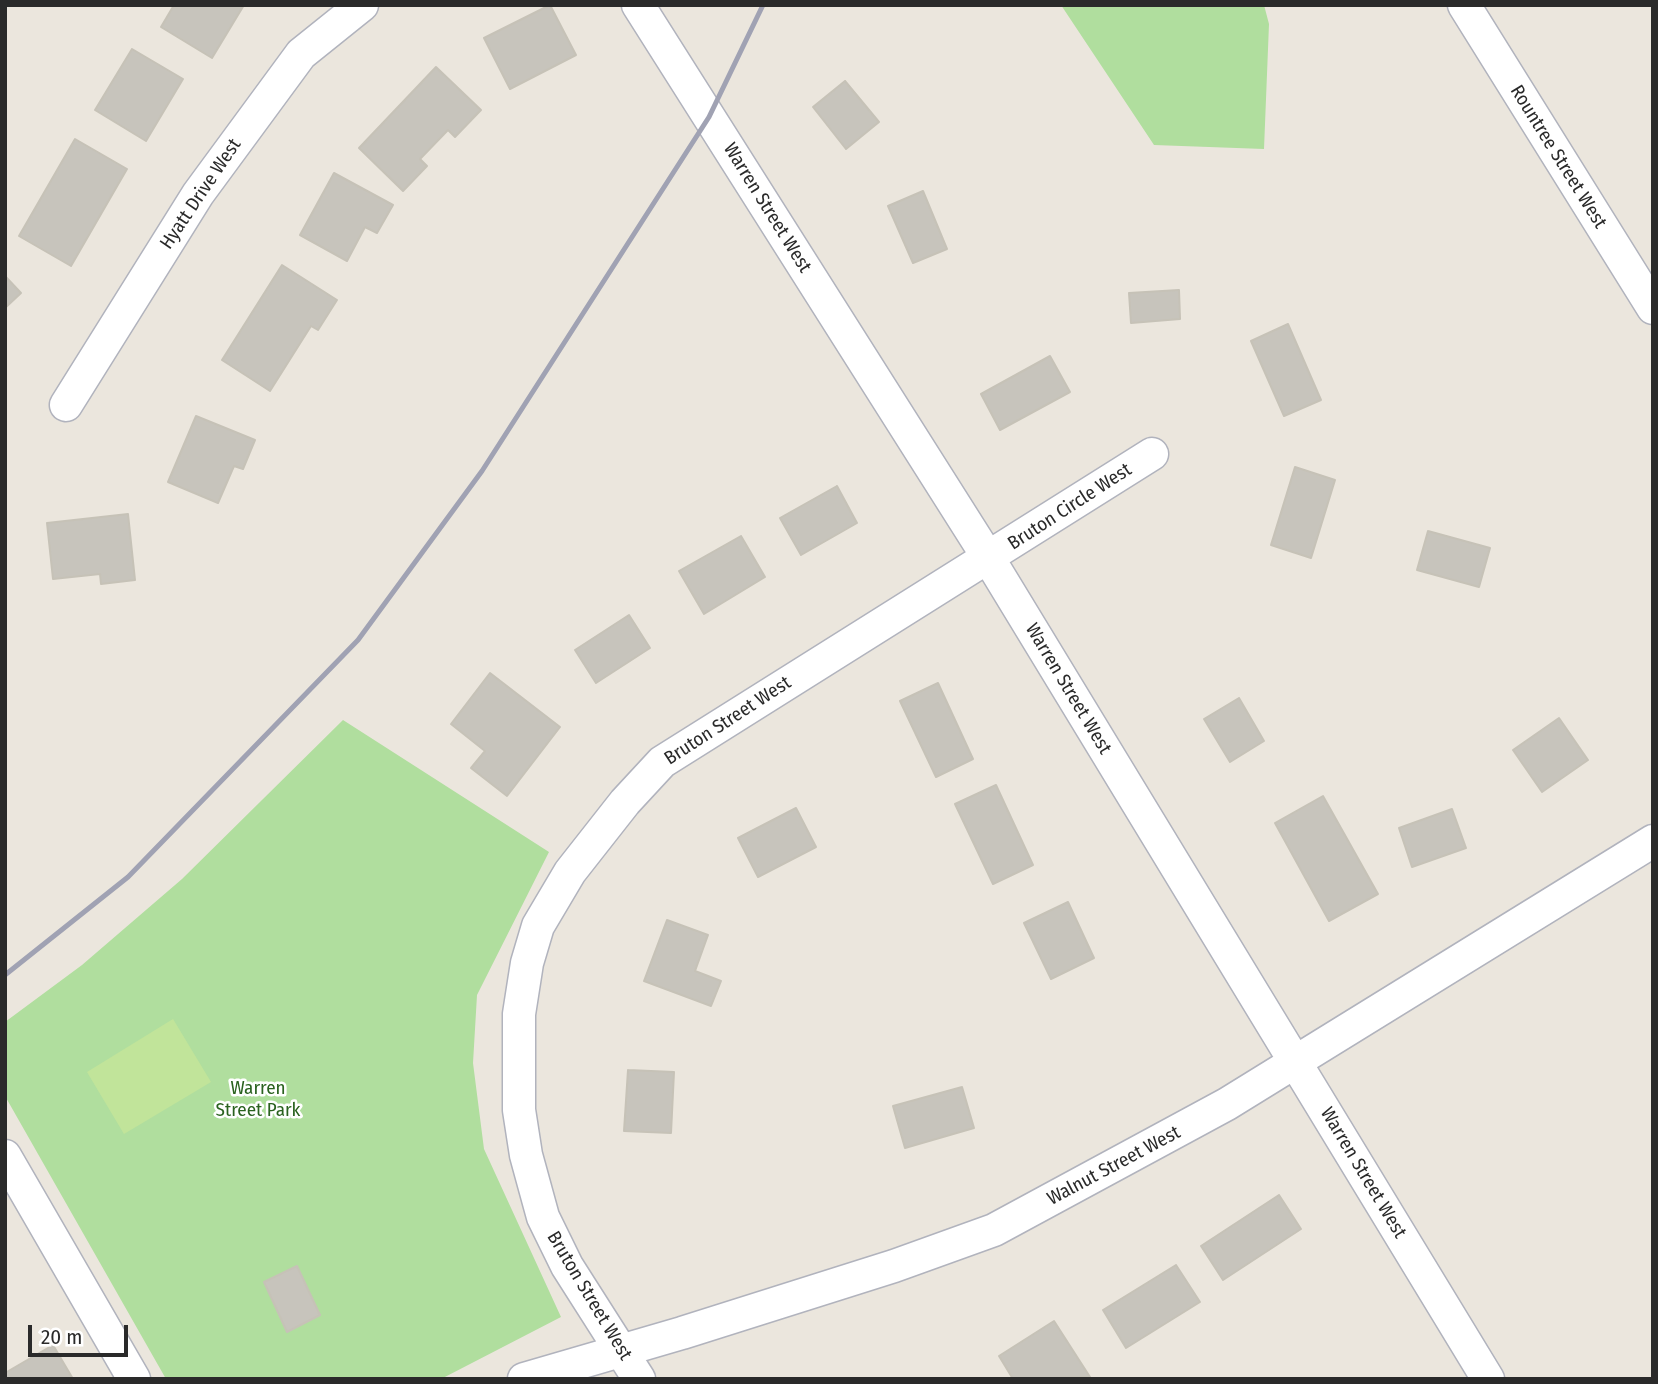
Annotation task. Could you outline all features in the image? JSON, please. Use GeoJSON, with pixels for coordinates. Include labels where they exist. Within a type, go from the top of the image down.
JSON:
{"type":"FeatureCollection","features":[{"type":"Feature","properties":{"kind":"street","name":"Hyatt Drive West"},"geometry":{"type":"LineString","coordinates":[[66,405],[205,183],[301,54],[362,5]]}},
{"type":"Feature","properties":{"kind":"street","name":"Warren Street West"},"geometry":{"type":"LineString","coordinates":[[638,5],[989,559],[1488,1379]]}},
{"type":"Feature","properties":{"kind":"street","name":"Rountree Street West"},"geometry":{"type":"LineString","coordinates":[[1464,5],[1653,308]]}},
{"type":"Feature","properties":{"kind":"street","name":"Bruton Circle West"},"geometry":{"type":"LineString","coordinates":[[989,559],[1152,454]]}},
{"type":"Feature","properties":{"kind":"street","name":"Bruton Street West"},"geometry":{"type":"LineString","coordinates":[[639,1379],[567,1266],[549,1229],[526,1155],[519,1110],[519,1014],[527,963],[538,926],[570,872],[625,802],[662,762],[823,659],[989,559]]}},
{"type":"Feature","properties":{"kind":"street","name":"Walnut Street West"},"geometry":{"type":"LineString","coordinates":[[524,1379],[682,1333],[881,1270],[994,1230],[1151,1147],[1295,1062],[1653,841]]}},
{"type":"Feature","properties":{"kind":"street"},"geometry":{"type":"LineString","coordinates":[[5,1156],[134,1379]]}},
{"type":"Feature","properties":{"kind":"green space"},"geometry":{"type":"Polygon","coordinates":[[[1061,5],[1264,5],[1269,24],[1264,149],[1154,145],[1061,5]]]}},
{"type":"Feature","properties":{"kind":"green space","name":"Warren Street Park"},"geometry":{"type":"Polygon","coordinates":[[[343,720],[549,852],[477,995],[473,1063],[484,1149],[561,1317],[441,1379],[166,1379],[5,1096],[5,1022],[82,965],[182,879],[343,720]]]}},
{"type":"Feature","properties":{"kind":"green space"},"geometry":{"type":"Polygon","coordinates":[[[173,1019],[211,1082],[124,1134],[87,1072],[173,1019]]]}},
{"type":"Feature","properties":{"kind":"building"},"geometry":{"type":"Polygon","coordinates":[[[174,5],[244,5],[212,58],[161,27],[174,5]]]}},
{"type":"Feature","properties":{"kind":"building"},"geometry":{"type":"Polygon","coordinates":[[[550,5],[576,55],[510,89],[484,38],[550,5]]]}},
{"type":"Feature","properties":{"kind":"building"},"geometry":{"type":"Polygon","coordinates":[[[132,49],[183,79],[146,141],[95,110],[132,49]]]}},
{"type":"Feature","properties":{"kind":"building"},"geometry":{"type":"Polygon","coordinates":[[[436,67],[481,110],[455,137],[448,130],[420,159],[427,166],[403,191],[359,148],[436,67]]]}},
{"type":"Feature","properties":{"kind":"building"},"geometry":{"type":"Polygon","coordinates":[[[845,81],[879,122],[846,149],[813,107],[845,81]]]}},
{"type":"Feature","properties":{"kind":"building"},"geometry":{"type":"Polygon","coordinates":[[[75,139],[127,169],[71,266],[19,236],[75,139]]]}},
{"type":"Feature","properties":{"kind":"building"},"geometry":{"type":"Polygon","coordinates":[[[334,173],[393,205],[377,233],[365,227],[347,261],[300,235],[334,173]]]}},
{"type":"Feature","properties":{"kind":"building"},"geometry":{"type":"Polygon","coordinates":[[[923,191],[947,249],[913,263],[888,206],[923,191]]]}},
{"type":"Feature","properties":{"kind":"building"},"geometry":{"type":"Polygon","coordinates":[[[282,265],[337,300],[318,330],[311,326],[270,391],[222,360],[282,265]]]}},
{"type":"Feature","properties":{"kind":"building"},"geometry":{"type":"Polygon","coordinates":[[[5,276],[21,293],[5,308],[5,276]]]}},
{"type":"Feature","properties":{"kind":"building"},"geometry":{"type":"Polygon","coordinates":[[[1179,290],[1180,319],[1131,323],[1129,293],[1179,290]]]}},
{"type":"Feature","properties":{"kind":"building"},"geometry":{"type":"Polygon","coordinates":[[[1288,324],[1321,400],[1284,416],[1251,341],[1288,324]]]}},
{"type":"Feature","properties":{"kind":"building"},"geometry":{"type":"Polygon","coordinates":[[[1050,356],[1070,392],[1000,430],[981,394],[1050,356]]]}},
{"type":"Feature","properties":{"kind":"building"},"geometry":{"type":"Polygon","coordinates":[[[196,416],[255,440],[243,469],[234,466],[218,503],[168,482],[196,416]]]}},
{"type":"Feature","properties":{"kind":"building"},"geometry":{"type":"Polygon","coordinates":[[[1295,467],[1335,480],[1311,558],[1271,545],[1295,467]]]}},
{"type":"Feature","properties":{"kind":"building"},"geometry":{"type":"Polygon","coordinates":[[[837,486],[857,523],[801,555],[780,518],[837,486]]]}},
{"type":"Feature","properties":{"kind":"building"},"geometry":{"type":"Polygon","coordinates":[[[128,514],[135,580],[101,584],[100,574],[53,579],[47,523],[128,514]]]}},
{"type":"Feature","properties":{"kind":"building"},"geometry":{"type":"Polygon","coordinates":[[[1428,531],[1490,548],[1479,587],[1417,570],[1428,531]]]}},
{"type":"Feature","properties":{"kind":"building"},"geometry":{"type":"Polygon","coordinates":[[[741,536],[765,577],[704,614],[679,571],[741,536]]]}},
{"type":"Feature","properties":{"kind":"building"},"geometry":{"type":"Polygon","coordinates":[[[629,615],[650,648],[596,683],[575,650],[629,615]]]}},
{"type":"Feature","properties":{"kind":"building"},"geometry":{"type":"Polygon","coordinates":[[[490,673],[560,727],[507,796],[471,768],[485,751],[451,724],[490,673]]]}},
{"type":"Feature","properties":{"kind":"building"},"geometry":{"type":"Polygon","coordinates":[[[938,683],[973,759],[936,777],[900,701],[938,683]]]}},
{"type":"Feature","properties":{"kind":"building"},"geometry":{"type":"Polygon","coordinates":[[[1239,698],[1264,741],[1230,762],[1204,719],[1239,698]]]}},
{"type":"Feature","properties":{"kind":"building"},"geometry":{"type":"Polygon","coordinates":[[[1559,718],[1588,760],[1542,792],[1513,750],[1559,718]]]}},
{"type":"Feature","properties":{"kind":"building"},"geometry":{"type":"Polygon","coordinates":[[[996,785],[1033,865],[993,884],[955,804],[996,785]]]}},
{"type":"Feature","properties":{"kind":"building"},"geometry":{"type":"Polygon","coordinates":[[[1323,796],[1378,894],[1329,921],[1275,823],[1323,796]]]}},
{"type":"Feature","properties":{"kind":"building"},"geometry":{"type":"Polygon","coordinates":[[[796,808],[816,847],[758,877],[738,838],[796,808]]]}},
{"type":"Feature","properties":{"kind":"building"},"geometry":{"type":"Polygon","coordinates":[[[1452,809],[1466,848],[1412,867],[1399,828],[1452,809]]]}},
{"type":"Feature","properties":{"kind":"building"},"geometry":{"type":"Polygon","coordinates":[[[1068,902],[1094,958],[1051,979],[1024,923],[1068,902]]]}},
{"type":"Feature","properties":{"kind":"building"},"geometry":{"type":"Polygon","coordinates":[[[667,920],[708,935],[695,971],[721,981],[711,1006],[644,981],[667,920]]]}},
{"type":"Feature","properties":{"kind":"building"},"geometry":{"type":"Polygon","coordinates":[[[628,1070],[674,1072],[671,1133],[624,1131],[628,1070]]]}},
{"type":"Feature","properties":{"kind":"building"},"geometry":{"type":"Polygon","coordinates":[[[962,1087],[974,1128],[905,1148],[893,1106],[962,1087]]]}},
{"type":"Feature","properties":{"kind":"building"},"geometry":{"type":"Polygon","coordinates":[[[1279,1195],[1301,1229],[1223,1280],[1201,1246],[1279,1195]]]}},
{"type":"Feature","properties":{"kind":"building"},"geometry":{"type":"Polygon","coordinates":[[[1176,1265],[1200,1302],[1126,1348],[1103,1310],[1176,1265]]]}},
{"type":"Feature","properties":{"kind":"building"},"geometry":{"type":"Polygon","coordinates":[[[297,1266],[320,1315],[287,1332],[264,1282],[297,1266]]]}},
{"type":"Feature","properties":{"kind":"building"},"geometry":{"type":"Polygon","coordinates":[[[1054,1321],[1090,1377],[1013,1379],[999,1356],[1054,1321]]]}},
{"type":"Feature","properties":{"kind":"building"},"geometry":{"type":"Polygon","coordinates":[[[53,1345],[73,1379],[5,1379],[5,1373],[53,1345]]]}},
{"type":"Feature","properties":{"kind":"railway"},"geometry":{"type":"LineString","coordinates":[[5,975],[128,877],[358,640],[482,471],[709,117],[763,5]]}}]}
